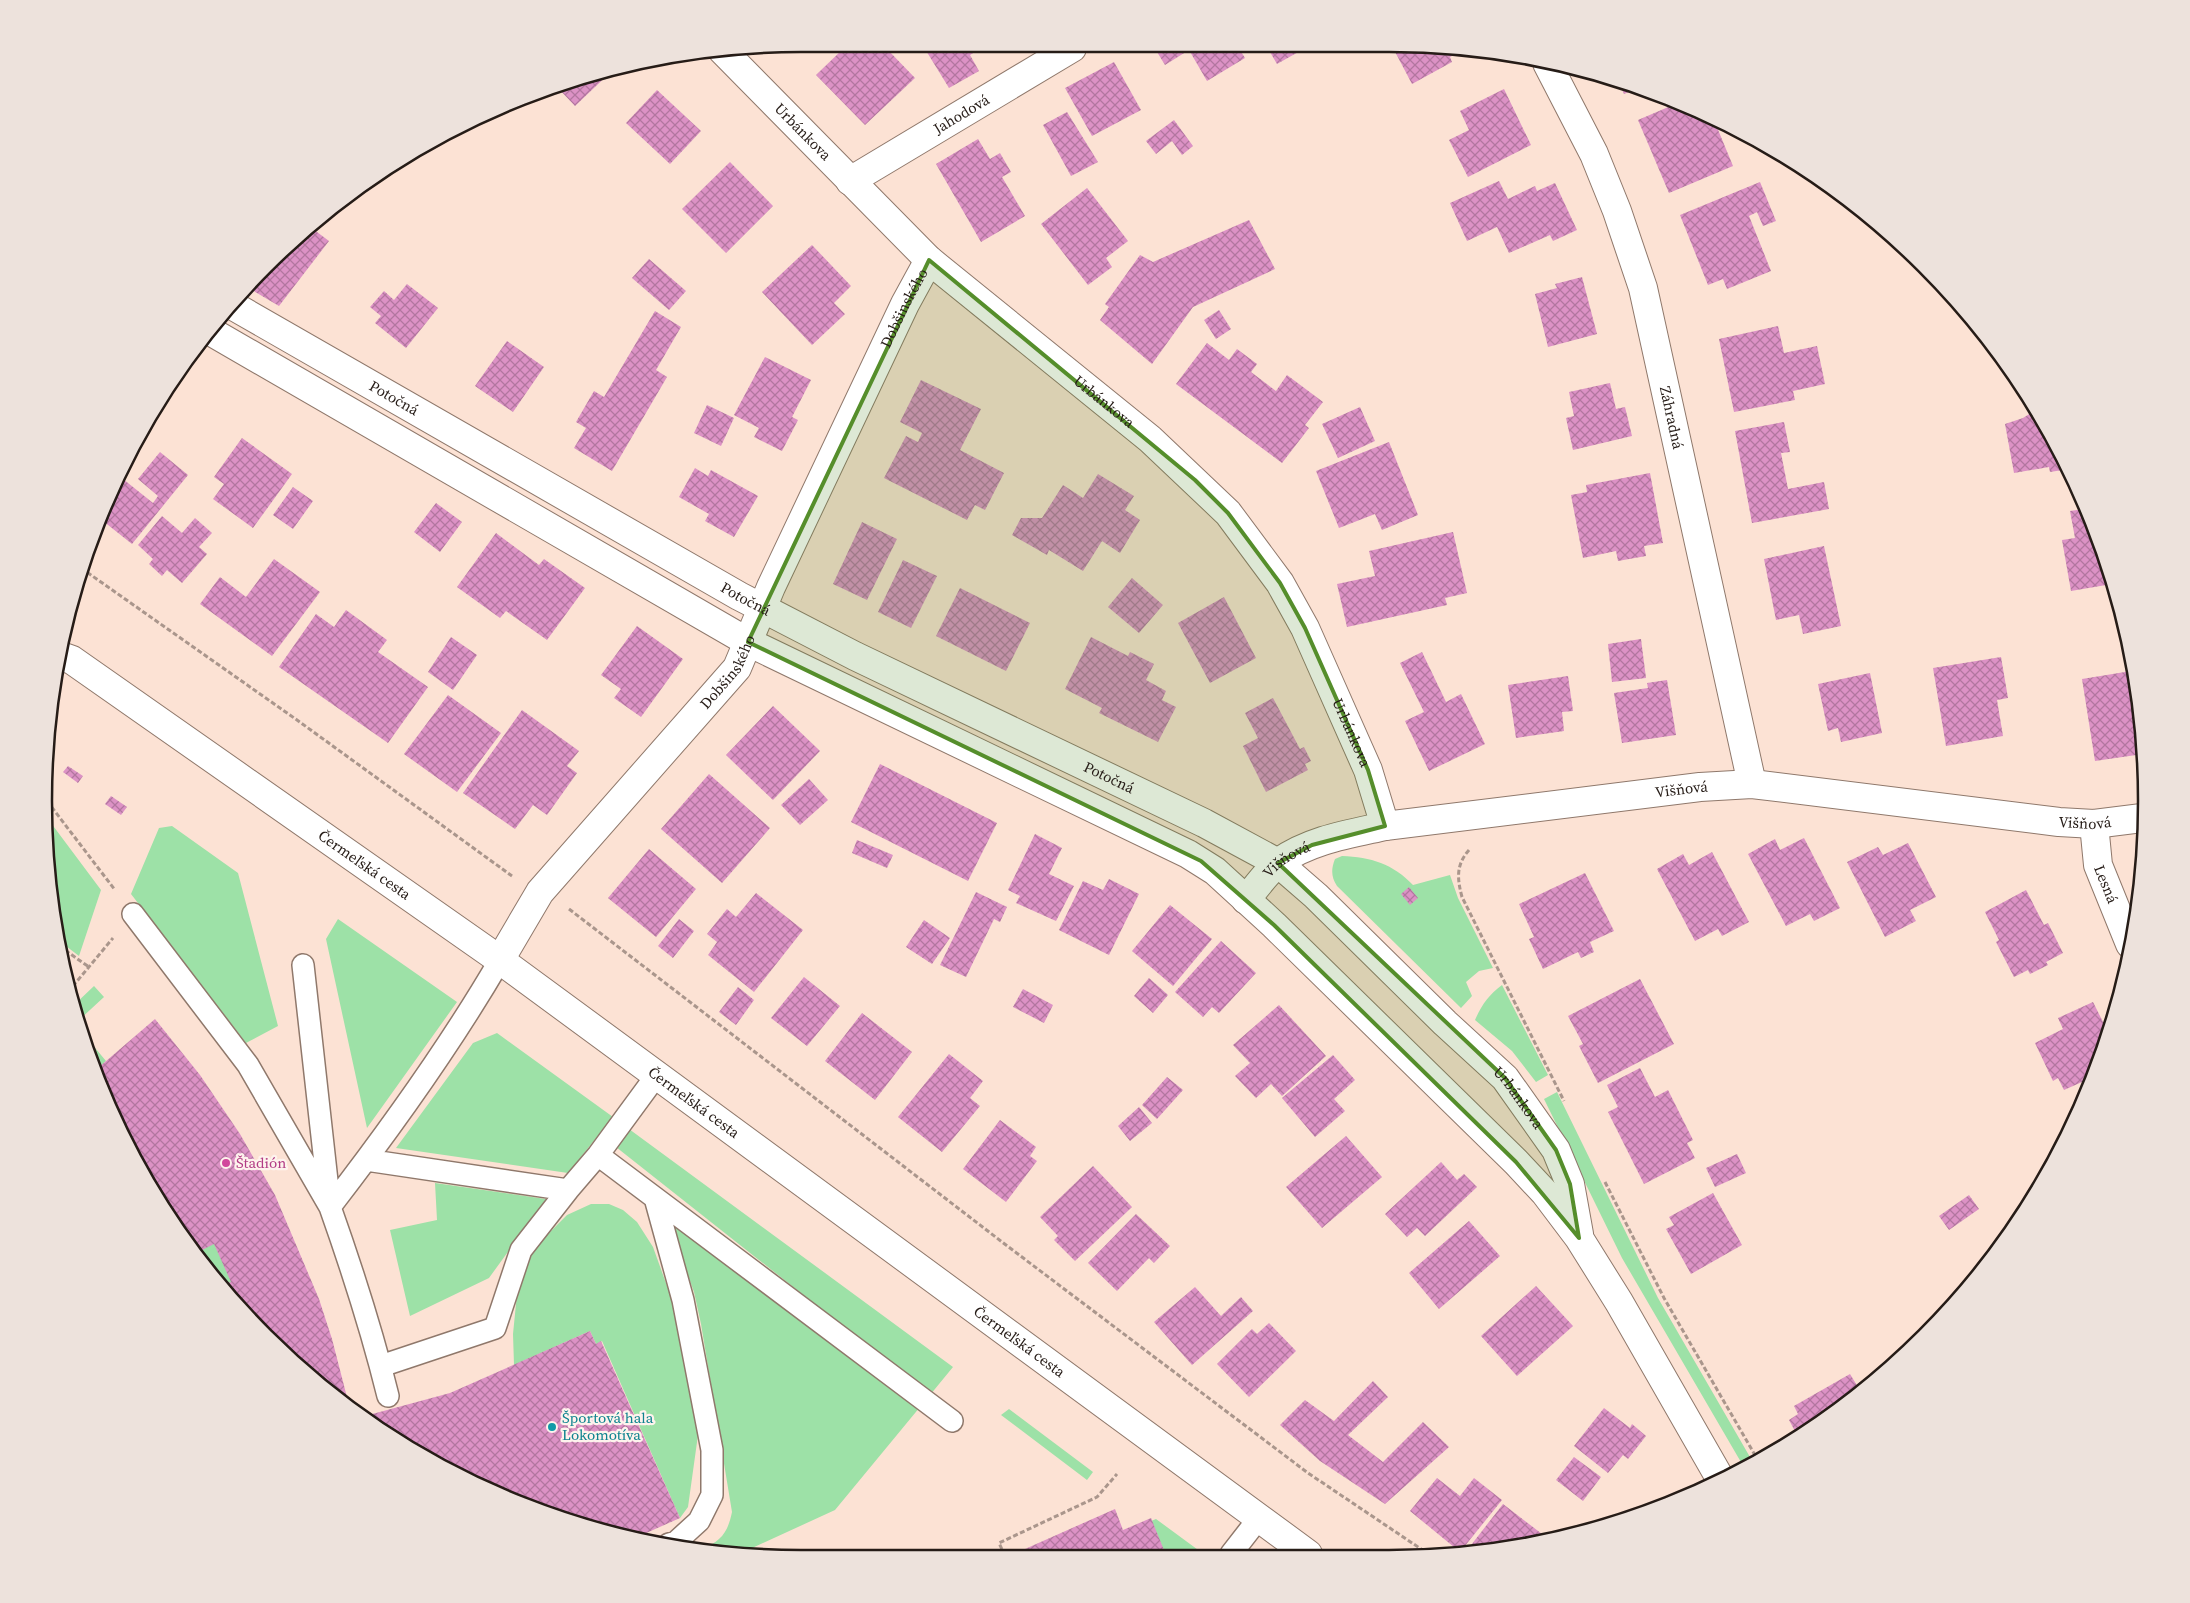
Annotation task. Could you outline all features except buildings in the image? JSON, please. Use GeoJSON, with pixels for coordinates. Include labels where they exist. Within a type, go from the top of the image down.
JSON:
{"type":"FeatureCollection","features":[{"type":"Feature","properties":{"kind":"street","name":"Jahodová"},"geometry":{"type":"LineString","coordinates":[[850,181],[1065,52]]}},
{"type":"Feature","properties":{"kind":"street","name":"Urbánkova"},"geometry":{"type":"LineString","coordinates":[[728,57],[928,260],[1150,439],[1228,513],[1280,583],[1305,628],[1368,770],[1385,826]]}},
{"type":"Feature","properties":{"kind":"street","name":"Záhradná"},"geometry":{"type":"LineString","coordinates":[[1552,71],[1594,154],[1617,211],[1643,288],[1752,784]]}},
{"type":"Feature","properties":{"kind":"street","name":"Dobšinského"},"geometry":{"type":"LineString","coordinates":[[500,960],[540,892],[737,668],[762,608],[905,304],[928,260]]}},
{"type":"Feature","properties":{"kind":"street","name":"Potočná"},"geometry":{"type":"LineString","coordinates":[[238,308],[668,557],[762,608],[855,656],[1204,822],[1278,863]]}},
{"type":"Feature","properties":{"kind":"street"},"geometry":{"type":"LineString","coordinates":[[216,335],[748,642],[1188,854],[1215,871],[1246,900]]}},
{"type":"Feature","properties":{"kind":"street","name":"Čermeľská cesta"},"geometry":{"type":"LineString","coordinates":[[67,655],[500,960],[1303,1550]]}},
{"type":"Feature","properties":{"kind":"street","name":"Višňová"},"geometry":{"type":"LineString","coordinates":[[1246,900],[1278,863],[1312,845],[1385,826],[1700,787],[1752,784],[2059,822],[2094,824],[2137,819]]}},
{"type":"Feature","properties":{"kind":"street","name":"Lesná"},"geometry":{"type":"LineString","coordinates":[[2094,824],[2098,866],[2125,933]]}},
{"type":"Feature","properties":{"kind":"street","name":"Urbánkova"},"geometry":{"type":"LineString","coordinates":[[1278,863],[1316,896],[1510,1083],[1556,1150],[1570,1184],[1579,1238]]}},
{"type":"Feature","properties":{"kind":"street","name":"Urbánkova"},"geometry":{"type":"LineString","coordinates":[[1246,900],[1516,1162],[1545,1193],[1579,1238],[1619,1302],[1718,1474]]}},
{"type":"Feature","properties":{"kind":"lane"},"geometry":{"type":"LineString","coordinates":[[133,914],[248,1065],[330,1207],[356,1279],[388,1396]]}},
{"type":"Feature","properties":{"kind":"lane"},"geometry":{"type":"LineString","coordinates":[[330,1207],[366,1160],[456,1032],[500,960]]}},
{"type":"Feature","properties":{"kind":"lane"},"geometry":{"type":"LineString","coordinates":[[303,965],[330,1207]]}},
{"type":"Feature","properties":{"kind":"lane"},"geometry":{"type":"LineString","coordinates":[[381,1366],[495,1328],[521,1250],[568,1190],[598,1156],[656,1076]]}},
{"type":"Feature","properties":{"kind":"lane"},"geometry":{"type":"LineString","coordinates":[[598,1156],[952,1421]]}},
{"type":"Feature","properties":{"kind":"lane"},"geometry":{"type":"LineString","coordinates":[[366,1160],[568,1190]]}},
{"type":"Feature","properties":{"kind":"lane"},"geometry":{"type":"LineString","coordinates":[[655,1198],[683,1300],[712,1450],[712,1495],[699,1521],[678,1540]]}},
{"type":"Feature","properties":{"kind":"lane"},"geometry":{"type":"LineString","coordinates":[[1234,1550],[1259,1518]]}},
{"type":"Feature","properties":{"kind":"path"},"geometry":{"type":"LineString","coordinates":[[88,573],[297,720],[516,880],[559,902],[998,1240],[1308,1473],[1422,1549]]}},
{"type":"Feature","properties":{"kind":"path"},"geometry":{"type":"LineString","coordinates":[[52,808],[133,914],[75,983]]}},
{"type":"Feature","properties":{"kind":"path"},"geometry":{"type":"LineString","coordinates":[[68,952],[89,967]]}},
{"type":"Feature","properties":{"kind":"path"},"geometry":{"type":"LineString","coordinates":[[1002,1550],[999,1543],[1097,1497],[1117,1474]]}},
{"type":"Feature","properties":{"kind":"highlighted area"},"geometry":{"type":"Polygon","coordinates":[[[929,260],[1195,480],[1228,513],[1280,583],[1305,628],[1368,770],[1385,826],[1312,845],[1278,863],[1505,1078],[1556,1150],[1570,1184],[1579,1238],[1516,1162],[1274,925],[1201,861],[748,642],[929,260]]]}},
{"type":"Feature","properties":{"kind":"green space"},"geometry":{"type":"Polygon","coordinates":[[[53,826],[101,890],[79,956],[67,947],[59,899],[53,826]]]}},
{"type":"Feature","properties":{"kind":"green space"},"geometry":{"type":"Polygon","coordinates":[[[172,826],[238,873],[278,1026],[246,1043],[131,894],[159,828],[172,826]]]}},
{"type":"Feature","properties":{"kind":"green space"},"geometry":{"type":"Polygon","coordinates":[[[1342,856],[1363,858],[1381,863],[1398,872],[1413,885],[1450,875],[1458,898],[1493,968],[1479,971],[1466,982],[1472,996],[1461,1008],[1337,886],[1332,873],[1333,866],[1335,859],[1342,856]]]}},
{"type":"Feature","properties":{"kind":"green space"},"geometry":{"type":"Polygon","coordinates":[[[338,919],[457,1002],[367,1128],[326,939],[338,919]]]}},
{"type":"Feature","properties":{"kind":"green space"},"geometry":{"type":"Polygon","coordinates":[[[1502,985],[1548,1075],[1536,1082],[1512,1051],[1475,1020],[1486,1000],[1502,985]]]}},
{"type":"Feature","properties":{"kind":"green space"},"geometry":{"type":"Polygon","coordinates":[[[94,986],[104,997],[84,1015],[79,1000],[94,986]]]}},
{"type":"Feature","properties":{"kind":"green space"},"geometry":{"type":"Polygon","coordinates":[[[497,1033],[613,1117],[568,1173],[396,1148],[473,1043],[497,1033]]]}},
{"type":"Feature","properties":{"kind":"green space"},"geometry":{"type":"Polygon","coordinates":[[[94,1046],[106,1061],[101,1065],[94,1046]]]}},
{"type":"Feature","properties":{"kind":"green space"},"geometry":{"type":"Polygon","coordinates":[[[106,1079],[140,1123],[179,1182],[214,1243],[236,1293],[179,1218],[153,1176],[130,1133],[106,1079]]]}},
{"type":"Feature","properties":{"kind":"green space"},"geometry":{"type":"Polygon","coordinates":[[[1557,1092],[1658,1298],[1750,1457],[1741,1462],[1622,1258],[1544,1099],[1557,1092]]]}},
{"type":"Feature","properties":{"kind":"green space"},"geometry":{"type":"Polygon","coordinates":[[[629,1129],[953,1367],[930,1395],[616,1147],[629,1129]]]}},
{"type":"Feature","properties":{"kind":"green space"},"geometry":{"type":"Polygon","coordinates":[[[435,1183],[546,1199],[489,1278],[410,1316],[390,1230],[437,1220],[435,1183]]]}},
{"type":"Feature","properties":{"kind":"green space"},"geometry":{"type":"Polygon","coordinates":[[[591,1204],[609,1204],[623,1210],[637,1222],[653,1247],[676,1311],[698,1435],[688,1507],[680,1518],[602,1341],[596,1344],[590,1331],[514,1365],[513,1334],[517,1294],[527,1255],[567,1215],[591,1204]]]}},
{"type":"Feature","properties":{"kind":"green space"},"geometry":{"type":"Polygon","coordinates":[[[671,1218],[920,1407],[835,1510],[751,1549],[711,1545],[726,1531],[732,1512],[701,1324],[694,1292],[681,1256],[671,1218]]]}},
{"type":"Feature","properties":{"kind":"green space"},"geometry":{"type":"Polygon","coordinates":[[[1009,1409],[1093,1472],[1087,1480],[1001,1415],[1009,1409]]]}},
{"type":"Feature","properties":{"kind":"green space"},"geometry":{"type":"Polygon","coordinates":[[[1156,1519],[1198,1550],[1164,1550],[1151,1521],[1156,1519]]]}},
{"type":"Feature","properties":{"kind":"place","name":"Štadión"},"geometry":{"type":"Point","coordinates":[226,1163]}},
{"type":"Feature","properties":{"kind":"place","name":"Športová hala Lokomotíva"},"geometry":{"type":"Point","coordinates":[552,1427]}}]}
